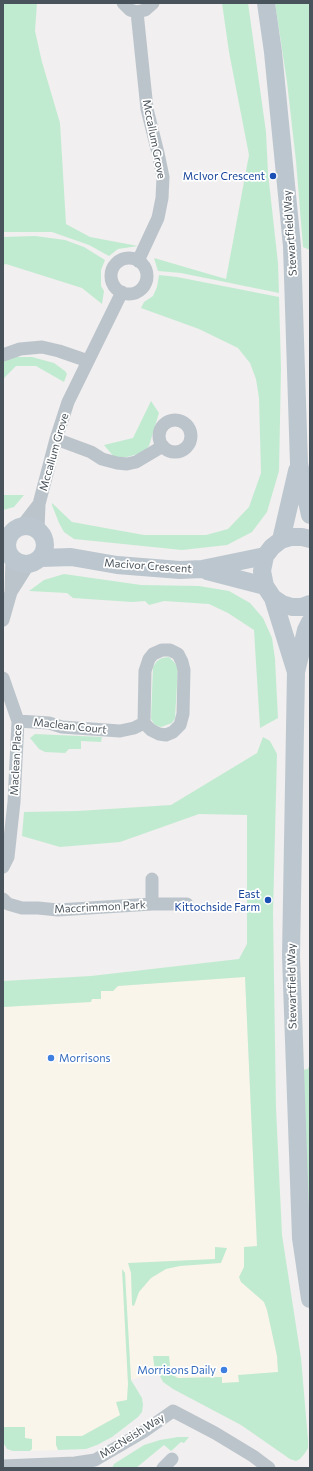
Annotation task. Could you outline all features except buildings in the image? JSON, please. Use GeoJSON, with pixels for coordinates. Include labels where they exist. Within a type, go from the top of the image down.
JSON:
{"type":"FeatureCollection","features":[{"type":"Feature","properties":{"kind":"street"},"geometry":{"type":"LineString","coordinates":[[123,3],[130,10],[138,12],[145,10],[153,3]]}},
{"type":"Feature","properties":{"kind":"street","name":"Stewartfield Way"},"geometry":{"type":"LineString","coordinates":[[266,3],[292,246],[299,464],[310,515]]}},
{"type":"Feature","properties":{"kind":"street","name":"Mccallum Grove"},"geometry":{"type":"LineString","coordinates":[[138,12],[147,109],[158,153],[162,177],[162,198],[158,218],[138,261]]}},
{"type":"Feature","properties":{"kind":"street"},"geometry":{"type":"LineString","coordinates":[[130,258],[138,261],[146,269],[147,281],[140,291],[134,294],[122,292],[116,288],[113,283],[111,277],[112,270],[116,264],[122,260],[130,258]]}},
{"type":"Feature","properties":{"kind":"street","name":"Mccallum Grove"},"geometry":{"type":"LineString","coordinates":[[27,541],[39,504],[56,438],[68,402],[122,292]]}},
{"type":"Feature","properties":{"kind":"street"},"geometry":{"type":"LineString","coordinates":[[3,355],[20,349],[42,347],[88,361]]}},
{"type":"Feature","properties":{"kind":"street"},"geometry":{"type":"LineString","coordinates":[[56,438],[91,452],[102,459],[127,464],[136,462],[163,446]]}},
{"type":"Feature","properties":{"kind":"street","name":"Stewartfield Way"},"geometry":{"type":"LineString","coordinates":[[281,540],[299,464]]}},
{"type":"Feature","properties":{"kind":"street"},"geometry":{"type":"LineString","coordinates":[[265,556],[272,547],[281,540],[302,536],[310,539]]}},
{"type":"Feature","properties":{"kind":"street"},"geometry":{"type":"LineString","coordinates":[[3,620],[10,592],[27,541],[8,537],[6,544],[10,592]]}},
{"type":"Feature","properties":{"kind":"street","name":"Macivor Crescent"},"geometry":{"type":"LineString","coordinates":[[7,553],[18,563],[27,541],[71,557],[117,565],[180,570],[202,569],[265,556]]}},
{"type":"Feature","properties":{"kind":"street","name":"Stewartfield Way"},"geometry":{"type":"LineString","coordinates":[[265,556],[262,571],[296,672]]}},
{"type":"Feature","properties":{"kind":"street","name":"Macivor Crescent"},"geometry":{"type":"LineString","coordinates":[[202,569],[269,592],[282,604],[292,607],[302,607],[310,604]]}},
{"type":"Feature","properties":{"kind":"street","name":"Stewartfield Way"},"geometry":{"type":"LineString","coordinates":[[310,622],[306,630],[296,672],[291,956],[301,1238],[310,1299]]}},
{"type":"Feature","properties":{"kind":"street"},"geometry":{"type":"LineString","coordinates":[[162,650],[170,650],[178,654],[184,670],[183,714],[180,725],[174,732],[166,735],[159,734],[144,724],[146,671],[148,659],[153,654],[162,650]]}},
{"type":"Feature","properties":{"kind":"street","name":"Maclean Place"},"geometry":{"type":"LineString","coordinates":[[3,678],[18,720],[13,810],[8,857],[3,867]]}},
{"type":"Feature","properties":{"kind":"street","name":"Maclean Court"},"geometry":{"type":"LineString","coordinates":[[18,720],[49,723],[62,727],[120,731],[144,724]]}},
{"type":"Feature","properties":{"kind":"street","name":"Maccrimmon Park"},"geometry":{"type":"LineString","coordinates":[[152,879],[152,904]]}},
{"type":"Feature","properties":{"kind":"street","name":"Maccrimmon Park"},"geometry":{"type":"LineString","coordinates":[[3,899],[8,904],[22,908],[58,910],[152,904],[187,904]]}},
{"type":"Feature","properties":{"kind":"street","name":"MacNeish Way"},"geometry":{"type":"LineString","coordinates":[[3,1466],[75,1463],[97,1464],[173,1411],[215,1433],[253,1456],[269,1468]]}},
{"type":"Feature","properties":{"kind":"shaded area"},"geometry":{"type":"Polygon","coordinates":[[[245,977],[257,1247],[244,1247],[244,1267],[239,1277],[241,1282],[264,1302],[277,1356],[278,1372],[239,1375],[239,1382],[222,1383],[222,1377],[178,1378],[171,1374],[153,1356],[155,1373],[131,1380],[125,1274],[122,1269],[128,1384],[127,1400],[121,1415],[82,1436],[56,1436],[56,1445],[58,1450],[30,1451],[32,1448],[32,1439],[25,1438],[25,1427],[3,1427],[3,1007],[90,1002],[101,991],[113,991],[118,986],[245,977]]]}},
{"type":"Feature","properties":{"kind":"green space"},"geometry":{"type":"Polygon","coordinates":[[[3,3],[37,3],[35,31],[42,62],[60,123],[66,224],[90,237],[138,246],[118,249],[109,256],[89,245],[52,232],[3,232],[3,3]]]}},
{"type":"Feature","properties":{"kind":"green space"},"geometry":{"type":"Polygon","coordinates":[[[222,3],[248,3],[266,132],[268,173],[278,263],[279,293],[181,273],[158,271],[154,258],[226,279],[249,155],[229,52],[222,3]]]}},
{"type":"Feature","properties":{"kind":"green space"},"geometry":{"type":"Polygon","coordinates":[[[275,3],[310,3],[310,250],[303,247],[296,161],[287,82],[275,3]]]}},
{"type":"Feature","properties":{"kind":"green space"},"geometry":{"type":"Polygon","coordinates":[[[35,236],[65,240],[84,247],[105,260],[101,270],[101,286],[104,291],[102,304],[82,288],[6,264],[3,265],[3,237],[35,236]]]}},
{"type":"Feature","properties":{"kind":"green space"},"geometry":{"type":"Polygon","coordinates":[[[159,275],[177,277],[279,297],[281,368],[279,471],[267,512],[252,532],[227,545],[182,550],[74,539],[64,532],[52,505],[52,503],[72,522],[144,535],[206,535],[228,529],[249,507],[261,473],[259,398],[256,379],[250,363],[238,348],[199,329],[141,308],[144,302],[153,296],[157,287],[159,275]]]}},
{"type":"Feature","properties":{"kind":"green space"},"geometry":{"type":"Polygon","coordinates":[[[12,357],[32,357],[54,363],[67,374],[64,382],[36,366],[16,366],[3,379],[3,362],[12,357]]]}},
{"type":"Feature","properties":{"kind":"green space"},"geometry":{"type":"Polygon","coordinates":[[[151,401],[159,413],[149,446],[142,453],[127,457],[114,457],[104,445],[133,438],[151,401]]]}},
{"type":"Feature","properties":{"kind":"green space"},"geometry":{"type":"Polygon","coordinates":[[[3,495],[24,495],[14,507],[3,510],[3,495]]]}},
{"type":"Feature","properties":{"kind":"green space"},"geometry":{"type":"Polygon","coordinates":[[[64,574],[141,585],[199,586],[229,591],[250,603],[263,618],[272,638],[275,659],[278,718],[260,728],[254,630],[228,613],[209,604],[164,601],[149,605],[145,601],[132,602],[73,598],[67,593],[29,591],[44,580],[64,574]]]}},
{"type":"Feature","properties":{"kind":"green space"},"geometry":{"type":"Polygon","coordinates":[[[169,657],[178,668],[175,718],[172,723],[161,727],[155,725],[151,719],[153,667],[157,661],[162,658],[169,657]]]}},
{"type":"Feature","properties":{"kind":"green space"},"geometry":{"type":"Polygon","coordinates":[[[35,734],[102,737],[101,742],[81,741],[81,749],[69,749],[65,753],[45,752],[39,749],[30,738],[35,734]]]}},
{"type":"Feature","properties":{"kind":"green space"},"geometry":{"type":"Polygon","coordinates":[[[263,737],[270,741],[277,754],[273,913],[276,1108],[282,1235],[301,1358],[308,1440],[308,1448],[300,1459],[296,1461],[290,1459],[241,1425],[173,1389],[163,1382],[158,1372],[155,1373],[153,1356],[169,1356],[171,1374],[178,1378],[222,1377],[222,1383],[239,1382],[238,1375],[278,1372],[277,1356],[264,1302],[241,1282],[239,1277],[244,1267],[244,1247],[257,1246],[245,977],[118,986],[113,991],[101,991],[101,999],[92,999],[91,1002],[3,1007],[3,981],[91,976],[239,959],[247,944],[247,815],[199,814],[120,842],[60,847],[22,836],[24,812],[78,811],[171,805],[257,753],[263,737]]]}},
{"type":"Feature","properties":{"kind":"green space"},"geometry":{"type":"Polygon","coordinates":[[[310,1063],[310,1231],[302,1070],[308,1069],[310,1063]]]}},
{"type":"Feature","properties":{"kind":"green space"},"geometry":{"type":"Polygon","coordinates":[[[215,1247],[227,1248],[221,1263],[180,1266],[166,1269],[151,1278],[139,1292],[134,1306],[132,1305],[131,1273],[128,1263],[215,1259],[215,1247]]]}},
{"type":"Feature","properties":{"kind":"green space"},"geometry":{"type":"Polygon","coordinates":[[[122,1269],[125,1273],[131,1380],[142,1398],[142,1412],[138,1417],[112,1437],[97,1445],[86,1449],[58,1450],[56,1445],[56,1436],[82,1436],[120,1415],[116,1402],[127,1400],[128,1384],[122,1269]]]}},
{"type":"Feature","properties":{"kind":"green space"},"geometry":{"type":"Polygon","coordinates":[[[3,1427],[25,1427],[25,1438],[32,1439],[32,1449],[30,1451],[13,1451],[7,1449],[3,1442],[3,1427]]]}},
{"type":"Feature","properties":{"kind":"green space"},"geometry":{"type":"Polygon","coordinates":[[[189,1437],[184,1443],[181,1442],[171,1451],[164,1445],[136,1468],[112,1468],[114,1464],[144,1445],[160,1440],[189,1437]]]}},
{"type":"Feature","properties":{"kind":"place","name":"McIvor Crescent"},"geometry":{"type":"Point","coordinates":[273,176]}},
{"type":"Feature","properties":{"kind":"place","name":"East Kittochside Farm"},"geometry":{"type":"Point","coordinates":[268,900]}},
{"type":"Feature","properties":{"kind":"place","name":"Morrisons"},"geometry":{"type":"Point","coordinates":[51,1058]}},
{"type":"Feature","properties":{"kind":"place","name":"Morrisons Daily"},"geometry":{"type":"Point","coordinates":[224,1370]}}]}
